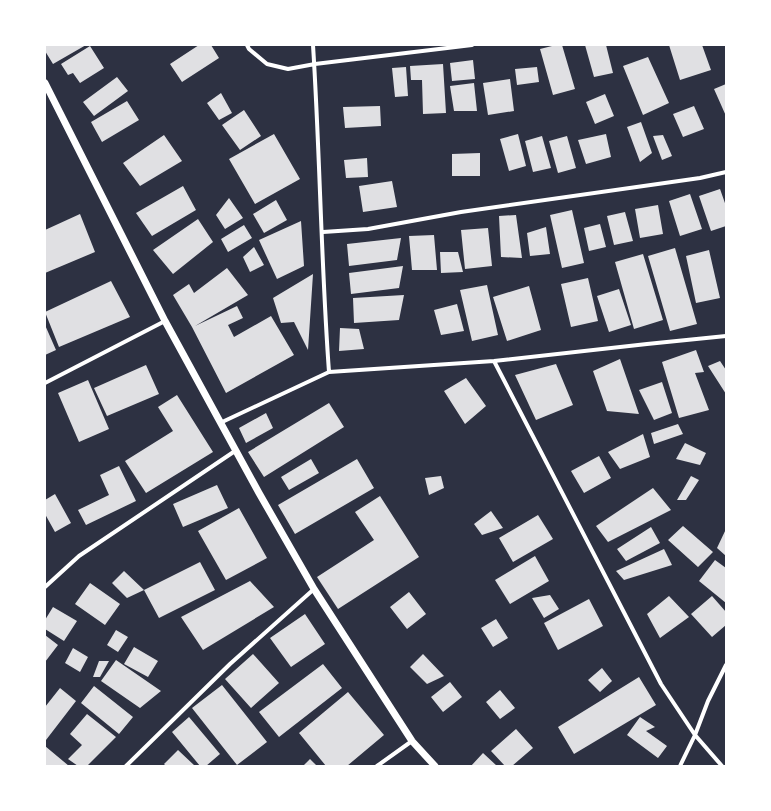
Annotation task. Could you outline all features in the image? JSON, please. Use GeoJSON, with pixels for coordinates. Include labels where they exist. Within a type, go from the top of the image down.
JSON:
{"type":"FeatureCollection","features":[{"type":"Feature","properties":{"kind":"street"},"geometry":{"type":"LineString","coordinates":[[247,45],[249,49],[267,64],[288,69],[315,64],[472,45]]}},
{"type":"Feature","properties":{"kind":"street"},"geometry":{"type":"LineString","coordinates":[[313,45],[323,232],[325,315],[329,372]]}},
{"type":"Feature","properties":{"kind":"street"},"geometry":{"type":"LineString","coordinates":[[45,83],[165,321],[235,451],[314,589],[412,741],[435,766]]}},
{"type":"Feature","properties":{"kind":"street"},"geometry":{"type":"LineString","coordinates":[[323,232],[368,230],[461,212],[700,178],[726,172]]}},
{"type":"Feature","properties":{"kind":"street"},"geometry":{"type":"LineString","coordinates":[[45,383],[165,321]]}},
{"type":"Feature","properties":{"kind":"street"},"geometry":{"type":"LineString","coordinates":[[220,423],[329,372],[494,361],[726,336]]}},
{"type":"Feature","properties":{"kind":"street"},"geometry":{"type":"LineString","coordinates":[[494,361],[661,684],[695,735],[722,766]]}},
{"type":"Feature","properties":{"kind":"street"},"geometry":{"type":"LineString","coordinates":[[45,587],[79,556],[235,451]]}},
{"type":"Feature","properties":{"kind":"street"},"geometry":{"type":"LineString","coordinates":[[126,766],[230,664],[314,589]]}},
{"type":"Feature","properties":{"kind":"street"},"geometry":{"type":"LineString","coordinates":[[680,766],[695,735],[708,701],[726,665]]}},
{"type":"Feature","properties":{"kind":"street"},"geometry":{"type":"LineString","coordinates":[[377,766],[412,741]]}},
{"type":"Feature","properties":{"kind":"building"},"geometry":{"type":"Polygon","coordinates":[[[45,45],[86,45],[53,64],[45,51],[45,45]]]}},
{"type":"Feature","properties":{"kind":"building"},"geometry":{"type":"Polygon","coordinates":[[[199,45],[211,45],[219,58],[182,82],[170,64],[199,45]]]}},
{"type":"Feature","properties":{"kind":"building"},"geometry":{"type":"Polygon","coordinates":[[[562,45],[575,89],[553,95],[540,49],[562,45]]]}},
{"type":"Feature","properties":{"kind":"building"},"geometry":{"type":"Polygon","coordinates":[[[585,45],[606,45],[613,73],[594,77],[585,45]]]}},
{"type":"Feature","properties":{"kind":"building"},"geometry":{"type":"Polygon","coordinates":[[[669,45],[702,45],[711,70],[680,80],[669,45]]]}},
{"type":"Feature","properties":{"kind":"building"},"geometry":{"type":"Polygon","coordinates":[[[90,46],[104,68],[80,83],[73,73],[68,75],[61,64],[90,46]]]}},
{"type":"Feature","properties":{"kind":"building"},"geometry":{"type":"Polygon","coordinates":[[[648,57],[669,103],[643,115],[623,66],[648,57]]]}},
{"type":"Feature","properties":{"kind":"building"},"geometry":{"type":"Polygon","coordinates":[[[473,60],[475,79],[452,81],[450,63],[473,60]]]}},
{"type":"Feature","properties":{"kind":"building"},"geometry":{"type":"Polygon","coordinates":[[[443,64],[446,113],[423,114],[422,80],[411,80],[410,66],[443,64]]]}},
{"type":"Feature","properties":{"kind":"building"},"geometry":{"type":"Polygon","coordinates":[[[406,67],[408,96],[395,97],[392,68],[406,67]]]}},
{"type":"Feature","properties":{"kind":"building"},"geometry":{"type":"Polygon","coordinates":[[[537,67],[539,82],[517,85],[515,69],[537,67]]]}},
{"type":"Feature","properties":{"kind":"building"},"geometry":{"type":"Polygon","coordinates":[[[117,77],[128,91],[94,116],[83,102],[117,77]]]}},
{"type":"Feature","properties":{"kind":"building"},"geometry":{"type":"Polygon","coordinates":[[[510,79],[514,111],[488,115],[483,83],[510,79]]]}},
{"type":"Feature","properties":{"kind":"building"},"geometry":{"type":"Polygon","coordinates":[[[474,83],[477,111],[454,111],[450,86],[474,83]]]}},
{"type":"Feature","properties":{"kind":"building"},"geometry":{"type":"Polygon","coordinates":[[[726,84],[726,116],[714,89],[726,84]]]}},
{"type":"Feature","properties":{"kind":"building"},"geometry":{"type":"Polygon","coordinates":[[[221,93],[232,113],[219,120],[207,103],[221,93]]]}},
{"type":"Feature","properties":{"kind":"building"},"geometry":{"type":"Polygon","coordinates":[[[605,94],[614,116],[595,124],[586,102],[605,94]]]}},
{"type":"Feature","properties":{"kind":"building"},"geometry":{"type":"Polygon","coordinates":[[[127,101],[139,120],[102,142],[91,122],[127,101]]]}},
{"type":"Feature","properties":{"kind":"building"},"geometry":{"type":"Polygon","coordinates":[[[380,106],[381,126],[345,128],[343,107],[380,106]]]}},
{"type":"Feature","properties":{"kind":"building"},"geometry":{"type":"Polygon","coordinates":[[[694,106],[704,129],[683,137],[673,114],[694,106]]]}},
{"type":"Feature","properties":{"kind":"building"},"geometry":{"type":"Polygon","coordinates":[[[244,110],[261,136],[240,150],[222,125],[244,110]]]}},
{"type":"Feature","properties":{"kind":"building"},"geometry":{"type":"Polygon","coordinates":[[[641,122],[652,153],[640,162],[627,127],[641,122]]]}},
{"type":"Feature","properties":{"kind":"building"},"geometry":{"type":"Polygon","coordinates":[[[274,134],[300,179],[255,204],[229,159],[274,134]]]}},
{"type":"Feature","properties":{"kind":"building"},"geometry":{"type":"Polygon","coordinates":[[[518,134],[526,166],[509,171],[500,139],[518,134]]]}},
{"type":"Feature","properties":{"kind":"building"},"geometry":{"type":"Polygon","coordinates":[[[606,134],[611,157],[586,164],[578,140],[606,134]]]}},
{"type":"Feature","properties":{"kind":"building"},"geometry":{"type":"Polygon","coordinates":[[[164,135],[182,161],[140,186],[123,163],[164,135]]]}},
{"type":"Feature","properties":{"kind":"building"},"geometry":{"type":"Polygon","coordinates":[[[663,135],[672,156],[662,160],[653,136],[663,135]]]}},
{"type":"Feature","properties":{"kind":"building"},"geometry":{"type":"Polygon","coordinates":[[[542,136],[551,168],[533,172],[525,141],[542,136]]]}},
{"type":"Feature","properties":{"kind":"building"},"geometry":{"type":"Polygon","coordinates":[[[567,136],[576,168],[558,173],[549,141],[567,136]]]}},
{"type":"Feature","properties":{"kind":"building"},"geometry":{"type":"Polygon","coordinates":[[[480,153],[480,176],[452,176],[452,154],[480,153]]]}},
{"type":"Feature","properties":{"kind":"building"},"geometry":{"type":"Polygon","coordinates":[[[367,158],[368,177],[346,178],[344,160],[367,158]]]}},
{"type":"Feature","properties":{"kind":"building"},"geometry":{"type":"Polygon","coordinates":[[[392,181],[397,207],[363,212],[359,186],[392,181]]]}},
{"type":"Feature","properties":{"kind":"building"},"geometry":{"type":"Polygon","coordinates":[[[183,186],[196,210],[152,236],[136,213],[183,186]]]}},
{"type":"Feature","properties":{"kind":"building"},"geometry":{"type":"Polygon","coordinates":[[[720,189],[726,206],[726,226],[711,231],[699,196],[720,189]]]}},
{"type":"Feature","properties":{"kind":"building"},"geometry":{"type":"Polygon","coordinates":[[[690,194],[702,229],[680,236],[669,201],[690,194]]]}},
{"type":"Feature","properties":{"kind":"building"},"geometry":{"type":"Polygon","coordinates":[[[229,198],[243,218],[225,229],[216,215],[229,198]]]}},
{"type":"Feature","properties":{"kind":"building"},"geometry":{"type":"Polygon","coordinates":[[[276,200],[287,220],[264,233],[253,214],[276,200]]]}},
{"type":"Feature","properties":{"kind":"building"},"geometry":{"type":"Polygon","coordinates":[[[658,205],[663,234],[640,238],[635,209],[658,205]]]}},
{"type":"Feature","properties":{"kind":"building"},"geometry":{"type":"Polygon","coordinates":[[[572,210],[584,263],[562,268],[550,215],[572,210]]]}},
{"type":"Feature","properties":{"kind":"building"},"geometry":{"type":"Polygon","coordinates":[[[625,212],[633,241],[614,245],[607,216],[625,212]]]}},
{"type":"Feature","properties":{"kind":"building"},"geometry":{"type":"Polygon","coordinates":[[[80,214],[95,252],[45,273],[45,230],[80,214]]]}},
{"type":"Feature","properties":{"kind":"building"},"geometry":{"type":"Polygon","coordinates":[[[516,215],[522,258],[501,257],[499,216],[516,215]]]}},
{"type":"Feature","properties":{"kind":"building"},"geometry":{"type":"Polygon","coordinates":[[[198,219],[213,242],[173,274],[153,250],[198,219]]]}},
{"type":"Feature","properties":{"kind":"building"},"geometry":{"type":"Polygon","coordinates":[[[301,221],[304,266],[277,279],[259,240],[301,221]]]}},
{"type":"Feature","properties":{"kind":"building"},"geometry":{"type":"Polygon","coordinates":[[[600,224],[606,247],[589,251],[584,228],[600,224]]]}},
{"type":"Feature","properties":{"kind":"building"},"geometry":{"type":"Polygon","coordinates":[[[244,225],[252,238],[228,252],[221,239],[244,225]]]}},
{"type":"Feature","properties":{"kind":"building"},"geometry":{"type":"Polygon","coordinates":[[[546,227],[550,254],[530,256],[527,233],[546,227]]]}},
{"type":"Feature","properties":{"kind":"building"},"geometry":{"type":"Polygon","coordinates":[[[488,228],[492,266],[465,269],[461,230],[488,228]]]}},
{"type":"Feature","properties":{"kind":"building"},"geometry":{"type":"Polygon","coordinates":[[[434,235],[437,270],[412,270],[409,236],[434,235]]]}},
{"type":"Feature","properties":{"kind":"building"},"geometry":{"type":"Polygon","coordinates":[[[401,238],[397,260],[349,266],[347,244],[401,238]]]}},
{"type":"Feature","properties":{"kind":"building"},"geometry":{"type":"Polygon","coordinates":[[[254,247],[264,265],[250,272],[243,257],[254,247]]]}},
{"type":"Feature","properties":{"kind":"building"},"geometry":{"type":"Polygon","coordinates":[[[675,248],[697,324],[670,331],[648,256],[675,248]]]}},
{"type":"Feature","properties":{"kind":"building"},"geometry":{"type":"Polygon","coordinates":[[[709,250],[720,298],[696,303],[686,256],[709,250]]]}},
{"type":"Feature","properties":{"kind":"building"},"geometry":{"type":"Polygon","coordinates":[[[440,252],[458,252],[463,272],[441,273],[440,252]]]}},
{"type":"Feature","properties":{"kind":"building"},"geometry":{"type":"Polygon","coordinates":[[[643,254],[663,320],[634,329],[615,262],[643,254]]]}},
{"type":"Feature","properties":{"kind":"building"},"geometry":{"type":"Polygon","coordinates":[[[403,266],[399,288],[351,294],[349,273],[403,266]]]}},
{"type":"Feature","properties":{"kind":"building"},"geometry":{"type":"Polygon","coordinates":[[[227,268],[248,295],[195,326],[237,306],[243,318],[228,325],[234,337],[271,316],[294,355],[226,393],[192,327],[173,295],[189,284],[194,293],[227,268]]]}},
{"type":"Feature","properties":{"kind":"building"},"geometry":{"type":"Polygon","coordinates":[[[313,274],[308,350],[294,322],[281,323],[273,298],[313,274]]]}},
{"type":"Feature","properties":{"kind":"building"},"geometry":{"type":"Polygon","coordinates":[[[588,278],[598,321],[571,327],[561,284],[588,278]]]}},
{"type":"Feature","properties":{"kind":"building"},"geometry":{"type":"Polygon","coordinates":[[[111,281],[130,317],[59,347],[45,312],[111,281]]]}},
{"type":"Feature","properties":{"kind":"building"},"geometry":{"type":"Polygon","coordinates":[[[487,285],[498,335],[472,341],[460,290],[487,285]]]}},
{"type":"Feature","properties":{"kind":"building"},"geometry":{"type":"Polygon","coordinates":[[[529,286],[541,330],[507,341],[493,297],[529,286]]]}},
{"type":"Feature","properties":{"kind":"building"},"geometry":{"type":"Polygon","coordinates":[[[619,289],[631,325],[609,332],[597,296],[619,289]]]}},
{"type":"Feature","properties":{"kind":"building"},"geometry":{"type":"Polygon","coordinates":[[[404,295],[399,320],[354,323],[353,298],[404,295]]]}},
{"type":"Feature","properties":{"kind":"building"},"geometry":{"type":"Polygon","coordinates":[[[457,304],[464,331],[441,335],[434,310],[457,304]]]}},
{"type":"Feature","properties":{"kind":"building"},"geometry":{"type":"Polygon","coordinates":[[[45,325],[56,350],[45,355],[45,325]]]}},
{"type":"Feature","properties":{"kind":"building"},"geometry":{"type":"Polygon","coordinates":[[[340,328],[359,329],[364,349],[339,351],[340,328]]]}},
{"type":"Feature","properties":{"kind":"building"},"geometry":{"type":"Polygon","coordinates":[[[696,350],[704,372],[695,373],[709,410],[679,418],[662,362],[696,350]]]}},
{"type":"Feature","properties":{"kind":"building"},"geometry":{"type":"Polygon","coordinates":[[[620,359],[639,414],[607,411],[593,371],[620,359]]]}},
{"type":"Feature","properties":{"kind":"building"},"geometry":{"type":"Polygon","coordinates":[[[720,361],[726,370],[726,394],[708,366],[720,361]]]}},
{"type":"Feature","properties":{"kind":"building"},"geometry":{"type":"Polygon","coordinates":[[[556,364],[573,405],[536,420],[515,375],[556,364]]]}},
{"type":"Feature","properties":{"kind":"building"},"geometry":{"type":"Polygon","coordinates":[[[146,365],[159,394],[107,416],[94,388],[146,365]]]}},
{"type":"Feature","properties":{"kind":"building"},"geometry":{"type":"Polygon","coordinates":[[[466,378],[486,406],[465,424],[444,391],[466,378]]]}},
{"type":"Feature","properties":{"kind":"building"},"geometry":{"type":"Polygon","coordinates":[[[88,380],[109,429],[79,442],[58,393],[88,380]]]}},
{"type":"Feature","properties":{"kind":"building"},"geometry":{"type":"Polygon","coordinates":[[[662,382],[672,413],[654,420],[639,390],[662,382]]]}},
{"type":"Feature","properties":{"kind":"building"},"geometry":{"type":"Polygon","coordinates":[[[177,395],[213,452],[146,493],[125,461],[173,431],[158,407],[177,395]]]}},
{"type":"Feature","properties":{"kind":"building"},"geometry":{"type":"Polygon","coordinates":[[[329,403],[344,427],[264,477],[248,452],[329,403]]]}},
{"type":"Feature","properties":{"kind":"building"},"geometry":{"type":"Polygon","coordinates":[[[266,413],[273,428],[246,443],[239,428],[266,413]]]}},
{"type":"Feature","properties":{"kind":"building"},"geometry":{"type":"Polygon","coordinates":[[[678,424],[683,434],[654,444],[651,433],[678,424]]]}},
{"type":"Feature","properties":{"kind":"building"},"geometry":{"type":"Polygon","coordinates":[[[643,434],[650,457],[620,469],[608,452],[643,434]]]}},
{"type":"Feature","properties":{"kind":"building"},"geometry":{"type":"Polygon","coordinates":[[[685,443],[706,453],[700,465],[676,459],[685,443]]]}},
{"type":"Feature","properties":{"kind":"building"},"geometry":{"type":"Polygon","coordinates":[[[599,456],[611,478],[584,493],[571,471],[599,456]]]}},
{"type":"Feature","properties":{"kind":"building"},"geometry":{"type":"Polygon","coordinates":[[[311,459],[319,473],[289,490],[281,477],[311,459]]]}},
{"type":"Feature","properties":{"kind":"building"},"geometry":{"type":"Polygon","coordinates":[[[357,459],[374,488],[295,534],[278,505],[357,459]]]}},
{"type":"Feature","properties":{"kind":"building"},"geometry":{"type":"Polygon","coordinates":[[[119,466],[136,501],[86,525],[78,510],[109,495],[100,475],[119,466]]]}},
{"type":"Feature","properties":{"kind":"building"},"geometry":{"type":"Polygon","coordinates":[[[441,476],[444,488],[429,495],[425,478],[441,476]]]}},
{"type":"Feature","properties":{"kind":"building"},"geometry":{"type":"Polygon","coordinates":[[[691,476],[699,480],[686,500],[677,500],[691,476]]]}},
{"type":"Feature","properties":{"kind":"building"},"geometry":{"type":"Polygon","coordinates":[[[217,485],[228,508],[183,527],[173,504],[217,485]]]}},
{"type":"Feature","properties":{"kind":"building"},"geometry":{"type":"Polygon","coordinates":[[[653,488],[671,510],[608,542],[596,526],[653,488]]]}},
{"type":"Feature","properties":{"kind":"building"},"geometry":{"type":"Polygon","coordinates":[[[55,494],[71,523],[55,532],[45,514],[45,500],[55,494]]]}},
{"type":"Feature","properties":{"kind":"building"},"geometry":{"type":"Polygon","coordinates":[[[380,496],[419,557],[338,609],[317,577],[374,540],[355,512],[380,496]]]}},
{"type":"Feature","properties":{"kind":"building"},"geometry":{"type":"Polygon","coordinates":[[[239,508],[267,558],[226,580],[198,531],[239,508]]]}},
{"type":"Feature","properties":{"kind":"building"},"geometry":{"type":"Polygon","coordinates":[[[491,511],[503,528],[482,535],[474,524],[491,511]]]}},
{"type":"Feature","properties":{"kind":"building"},"geometry":{"type":"Polygon","coordinates":[[[538,515],[553,539],[513,562],[499,538],[538,515]]]}},
{"type":"Feature","properties":{"kind":"building"},"geometry":{"type":"Polygon","coordinates":[[[683,526],[713,552],[698,567],[668,540],[683,526]]]}},
{"type":"Feature","properties":{"kind":"building"},"geometry":{"type":"Polygon","coordinates":[[[651,527],[660,543],[626,561],[617,549],[651,527]]]}},
{"type":"Feature","properties":{"kind":"building"},"geometry":{"type":"Polygon","coordinates":[[[726,529],[726,556],[717,548],[726,529]]]}},
{"type":"Feature","properties":{"kind":"building"},"geometry":{"type":"Polygon","coordinates":[[[664,549],[672,565],[624,580],[616,571],[664,549]]]}},
{"type":"Feature","properties":{"kind":"building"},"geometry":{"type":"Polygon","coordinates":[[[535,556],[549,581],[510,604],[495,580],[535,556]]]}},
{"type":"Feature","properties":{"kind":"building"},"geometry":{"type":"Polygon","coordinates":[[[715,560],[726,568],[726,603],[699,581],[715,560]]]}},
{"type":"Feature","properties":{"kind":"building"},"geometry":{"type":"Polygon","coordinates":[[[200,562],[215,590],[159,618],[144,590],[200,562]]]}},
{"type":"Feature","properties":{"kind":"building"},"geometry":{"type":"Polygon","coordinates":[[[124,571],[144,590],[127,598],[112,583],[124,571]]]}},
{"type":"Feature","properties":{"kind":"building"},"geometry":{"type":"Polygon","coordinates":[[[250,581],[274,607],[203,650],[181,617],[250,581]]]}},
{"type":"Feature","properties":{"kind":"building"},"geometry":{"type":"Polygon","coordinates":[[[90,583],[120,604],[105,625],[75,604],[90,583]]]}},
{"type":"Feature","properties":{"kind":"building"},"geometry":{"type":"Polygon","coordinates":[[[409,592],[426,614],[407,629],[390,607],[409,592]]]}},
{"type":"Feature","properties":{"kind":"building"},"geometry":{"type":"Polygon","coordinates":[[[550,595],[559,609],[544,618],[532,598],[550,595]]]}},
{"type":"Feature","properties":{"kind":"building"},"geometry":{"type":"Polygon","coordinates":[[[669,596],[689,617],[660,638],[647,614],[669,596]]]}},
{"type":"Feature","properties":{"kind":"building"},"geometry":{"type":"Polygon","coordinates":[[[712,596],[726,612],[726,625],[712,637],[691,614],[712,596]]]}},
{"type":"Feature","properties":{"kind":"building"},"geometry":{"type":"Polygon","coordinates":[[[589,599],[603,626],[558,650],[544,623],[589,599]]]}},
{"type":"Feature","properties":{"kind":"building"},"geometry":{"type":"Polygon","coordinates":[[[53,607],[77,621],[64,641],[45,629],[45,620],[53,607]]]}},
{"type":"Feature","properties":{"kind":"building"},"geometry":{"type":"Polygon","coordinates":[[[305,614],[325,644],[291,667],[270,638],[305,614]]]}},
{"type":"Feature","properties":{"kind":"building"},"geometry":{"type":"Polygon","coordinates":[[[496,619],[508,638],[493,647],[481,628],[496,619]]]}},
{"type":"Feature","properties":{"kind":"building"},"geometry":{"type":"Polygon","coordinates":[[[116,630],[128,637],[118,652],[107,645],[116,630]]]}},
{"type":"Feature","properties":{"kind":"building"},"geometry":{"type":"Polygon","coordinates":[[[45,635],[58,645],[45,662],[45,635]]]}},
{"type":"Feature","properties":{"kind":"building"},"geometry":{"type":"Polygon","coordinates":[[[134,647],[158,661],[148,677],[124,664],[134,647]]]}},
{"type":"Feature","properties":{"kind":"building"},"geometry":{"type":"Polygon","coordinates":[[[73,648],[88,657],[80,672],[65,663],[73,648]]]}},
{"type":"Feature","properties":{"kind":"building"},"geometry":{"type":"Polygon","coordinates":[[[253,654],[279,683],[251,708],[225,679],[253,654]]]}},
{"type":"Feature","properties":{"kind":"building"},"geometry":{"type":"Polygon","coordinates":[[[423,654],[444,676],[427,684],[410,667],[423,654]]]}},
{"type":"Feature","properties":{"kind":"building"},"geometry":{"type":"Polygon","coordinates":[[[116,660],[161,691],[140,708],[101,681],[116,660]]]}},
{"type":"Feature","properties":{"kind":"building"},"geometry":{"type":"Polygon","coordinates":[[[99,661],[109,661],[100,677],[93,677],[99,661]]]}},
{"type":"Feature","properties":{"kind":"building"},"geometry":{"type":"Polygon","coordinates":[[[323,664],[342,688],[279,737],[259,712],[323,664]]]}},
{"type":"Feature","properties":{"kind":"building"},"geometry":{"type":"Polygon","coordinates":[[[602,668],[612,681],[600,692],[588,680],[602,668]]]}},
{"type":"Feature","properties":{"kind":"building"},"geometry":{"type":"Polygon","coordinates":[[[639,677],[656,705],[574,754],[558,727],[639,677]]]}},
{"type":"Feature","properties":{"kind":"building"},"geometry":{"type":"Polygon","coordinates":[[[450,682],[462,697],[443,712],[431,697],[450,682]]]}},
{"type":"Feature","properties":{"kind":"building"},"geometry":{"type":"Polygon","coordinates":[[[222,685],[267,742],[237,765],[192,708],[222,685]]]}},
{"type":"Feature","properties":{"kind":"building"},"geometry":{"type":"Polygon","coordinates":[[[94,686],[133,717],[119,734],[81,703],[94,686]]]}},
{"type":"Feature","properties":{"kind":"building"},"geometry":{"type":"Polygon","coordinates":[[[60,688],[76,701],[46,740],[45,707],[60,688]]]}},
{"type":"Feature","properties":{"kind":"building"},"geometry":{"type":"Polygon","coordinates":[[[500,690],[515,708],[500,719],[486,702],[500,690]]]}},
{"type":"Feature","properties":{"kind":"building"},"geometry":{"type":"Polygon","coordinates":[[[348,692],[384,735],[347,766],[326,766],[299,733],[348,692]]]}},
{"type":"Feature","properties":{"kind":"building"},"geometry":{"type":"Polygon","coordinates":[[[87,714],[116,737],[87,766],[78,766],[68,759],[82,745],[70,734],[87,714]]]}},
{"type":"Feature","properties":{"kind":"building"},"geometry":{"type":"Polygon","coordinates":[[[189,717],[220,754],[206,766],[200,766],[172,732],[189,717]]]}},
{"type":"Feature","properties":{"kind":"building"},"geometry":{"type":"Polygon","coordinates":[[[640,717],[655,727],[646,731],[667,746],[658,758],[627,735],[640,717]]]}},
{"type":"Feature","properties":{"kind":"building"},"geometry":{"type":"Polygon","coordinates":[[[516,729],[533,748],[512,766],[505,766],[491,751],[516,729]]]}},
{"type":"Feature","properties":{"kind":"building"},"geometry":{"type":"Polygon","coordinates":[[[45,746],[69,766],[45,766],[45,746]]]}},
{"type":"Feature","properties":{"kind":"building"},"geometry":{"type":"Polygon","coordinates":[[[178,750],[195,766],[166,766],[164,764],[178,750]]]}},
{"type":"Feature","properties":{"kind":"building"},"geometry":{"type":"Polygon","coordinates":[[[483,753],[497,766],[471,766],[483,753]]]}},
{"type":"Feature","properties":{"kind":"building"},"geometry":{"type":"Polygon","coordinates":[[[310,759],[317,766],[303,766],[310,759]]]}}]}
